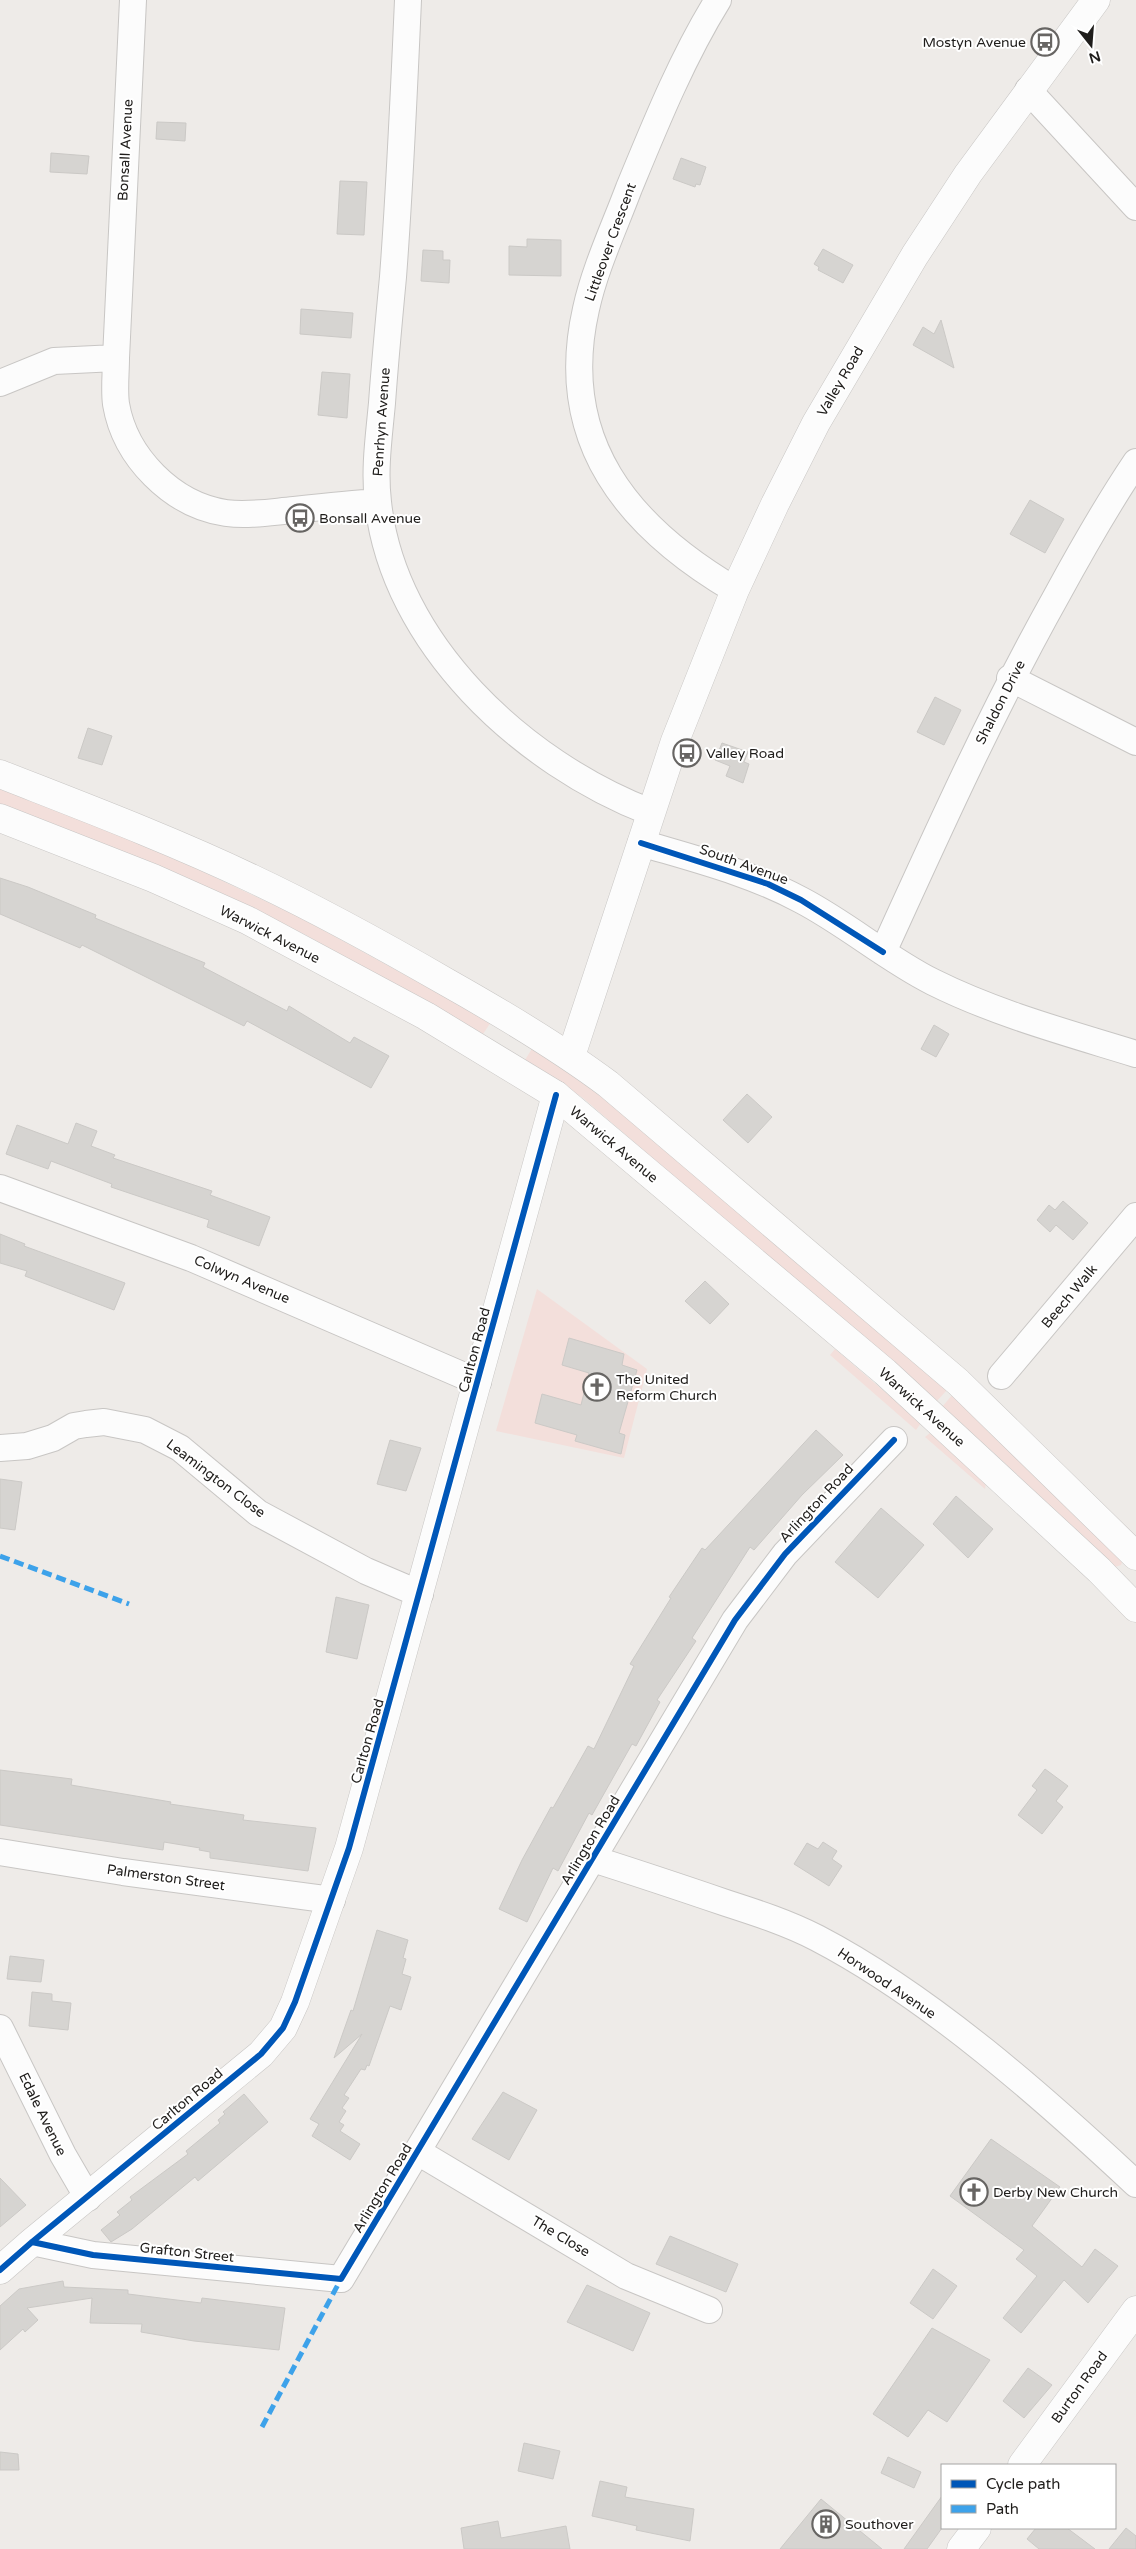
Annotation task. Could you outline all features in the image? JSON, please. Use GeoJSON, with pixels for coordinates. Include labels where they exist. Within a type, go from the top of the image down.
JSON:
{"type":"FeatureCollection","features":[{"type":"Feature","properties":{"kind":"main road","name":"Valley Road"},"geometry":{"type":"LineString","coordinates":[[571,1056],[675,741],[736,590],[796,463],[864,339],[962,182],[1096,0]]}},
{"type":"Feature","properties":{"kind":"main road"},"geometry":{"type":"LineString","coordinates":[[0,774],[175,844],[252,878],[366,936],[536,1033],[571,1056],[622,1096],[958,1382],[1136,1556]]}},
{"type":"Feature","properties":{"kind":"main road","name":"Warwick Avenue"},"geometry":{"type":"LineString","coordinates":[[0,818],[153,878],[247,920],[426,1016],[556,1095],[885,1372],[1099,1570],[1136,1608]]}},
{"type":"Feature","properties":{"kind":"main road","name":"Carlton Road"},"geometry":{"type":"LineString","coordinates":[[0,2270],[261,2054],[283,2028],[295,2002],[350,1848],[556,1095]]}},
{"type":"Feature","properties":{"kind":"main road","name":"Burton Road"},"geometry":{"type":"LineString","coordinates":[[1023,2464],[1136,2310]]}},
{"type":"Feature","properties":{"kind":"main road"},"geometry":{"type":"LineString","coordinates":[[961,2549],[976,2529]]}},
{"type":"Feature","properties":{"kind":"street","name":"Bonsall Avenue"},"geometry":{"type":"LineString","coordinates":[[133,0],[116,358],[116,405],[125,435],[149,470],[179,495],[212,510],[244,514],[378,502]]}},
{"type":"Feature","properties":{"kind":"street","name":"Penrhyn Avenue"},"geometry":{"type":"LineString","coordinates":[[408,0],[395,246],[377,455],[378,502],[390,555],[410,604],[434,647],[468,690],[497,717],[533,745],[618,800],[650,812]]}},
{"type":"Feature","properties":{"kind":"street","name":"Littleover Crescent"},"geometry":{"type":"LineString","coordinates":[[718,0],[706,19],[650,137],[609,240],[586,309],[581,343],[581,372],[583,403],[590,437],[601,462],[627,504],[674,548],[736,590]]}},
{"type":"Feature","properties":{"kind":"street"},"geometry":{"type":"LineString","coordinates":[[1028,90],[1136,207]]}},
{"type":"Feature","properties":{"kind":"street"},"geometry":{"type":"LineString","coordinates":[[0,383],[33,367],[54,361],[116,358]]}},
{"type":"Feature","properties":{"kind":"street","name":"Shaldon Drive"},"geometry":{"type":"LineString","coordinates":[[884,952],[947,811],[1010,678],[1106,506],[1136,462]]}},
{"type":"Feature","properties":{"kind":"street"},"geometry":{"type":"LineString","coordinates":[[1010,678],[1136,742]]}},
{"type":"Feature","properties":{"kind":"street","name":"South Avenue"},"geometry":{"type":"LineString","coordinates":[[641,843],[768,884],[801,900],[933,982],[996,1009],[1136,1054]]}},
{"type":"Feature","properties":{"kind":"street","name":"Colwyn Avenue"},"geometry":{"type":"LineString","coordinates":[[0,1188],[192,1258],[478,1382]]}},
{"type":"Feature","properties":{"kind":"street","name":"Beech Walk"},"geometry":{"type":"LineString","coordinates":[[1001,1376],[1136,1216]]}},
{"type":"Feature","properties":{"kind":"street","name":"Leamington Close"},"geometry":{"type":"LineString","coordinates":[[0,1448],[27,1446],[53,1438],[74,1426],[86,1424],[104,1422],[145,1430],[180,1448],[258,1513],[366,1571],[420,1594]]}},
{"type":"Feature","properties":{"kind":"street","name":"Arlington Road"},"geometry":{"type":"LineString","coordinates":[[341,2279],[735,1620],[785,1554],[894,1440]]}},
{"type":"Feature","properties":{"kind":"street","name":"Palmerston Street"},"geometry":{"type":"LineString","coordinates":[[0,1852],[123,1872],[332,1900]]}},
{"type":"Feature","properties":{"kind":"street","name":"Horwood Avenue"},"geometry":{"type":"LineString","coordinates":[[593,1859],[764,1916],[794,1927],[833,1947],[903,1991],[969,2040],[1037,2095],[1136,2184]]}},
{"type":"Feature","properties":{"kind":"street","name":"Edale Avenue"},"geometry":{"type":"LineString","coordinates":[[0,2028],[63,2155],[88,2198]]}},
{"type":"Feature","properties":{"kind":"street","name":"The Close"},"geometry":{"type":"LineString","coordinates":[[418,2152],[626,2276],[709,2310]]}},
{"type":"Feature","properties":{"kind":"street","name":"Grafton Street"},"geometry":{"type":"LineString","coordinates":[[32,2242],[93,2255],[341,2279]]}},
{"type":"Feature","properties":{"kind":"shaded area"},"geometry":{"type":"Polygon","coordinates":[[[0,789],[155,849],[301,918],[491,1022],[483,1034],[304,934],[203,886],[0,806],[0,789]]]}},
{"type":"Feature","properties":{"kind":"shaded area"},"geometry":{"type":"Polygon","coordinates":[[[533,1047],[591,1086],[947,1390],[936,1402],[583,1098],[525,1060],[533,1047]]]}},
{"type":"Feature","properties":{"kind":"shaded area"},"geometry":{"type":"Polygon","coordinates":[[[537,1289],[647,1369],[624,1458],[496,1431],[537,1289]]]}},
{"type":"Feature","properties":{"kind":"shaded area"},"geometry":{"type":"Polygon","coordinates":[[[835,1349],[921,1423],[916,1430],[830,1355],[835,1349]]]}},
{"type":"Feature","properties":{"kind":"shaded area"},"geometry":{"type":"Polygon","coordinates":[[[953,1394],[1123,1560],[1121,1565],[1115,1567],[993,1452],[942,1407],[953,1394]]]}},
{"type":"Feature","properties":{"kind":"shaded area"},"geometry":{"type":"Polygon","coordinates":[[[930,1433],[986,1483],[985,1489],[925,1437],[930,1433]]]}},
{"type":"Feature","properties":{"kind":"building"},"geometry":{"type":"Polygon","coordinates":[[[157,122],[186,123],[185,141],[156,139],[157,122]]]}},
{"type":"Feature","properties":{"kind":"building"},"geometry":{"type":"Polygon","coordinates":[[[51,153],[89,156],[87,174],[50,172],[51,153]]]}},
{"type":"Feature","properties":{"kind":"building"},"geometry":{"type":"Polygon","coordinates":[[[681,158],[706,167],[700,185],[696,184],[695,187],[673,179],[681,158]]]}},
{"type":"Feature","properties":{"kind":"building"},"geometry":{"type":"Polygon","coordinates":[[[340,181],[367,182],[364,235],[337,234],[340,181]]]}},
{"type":"Feature","properties":{"kind":"building"},"geometry":{"type":"Polygon","coordinates":[[[527,239],[561,240],[561,276],[509,275],[509,246],[527,247],[527,239]]]}},
{"type":"Feature","properties":{"kind":"building"},"geometry":{"type":"Polygon","coordinates":[[[823,249],[853,265],[843,283],[818,270],[819,267],[814,264],[823,249]]]}},
{"type":"Feature","properties":{"kind":"building"},"geometry":{"type":"Polygon","coordinates":[[[423,250],[443,251],[443,260],[450,260],[449,283],[421,281],[423,250]]]}},
{"type":"Feature","properties":{"kind":"building"},"geometry":{"type":"Polygon","coordinates":[[[301,309],[353,313],[351,338],[300,334],[301,309]]]}},
{"type":"Feature","properties":{"kind":"building"},"geometry":{"type":"Polygon","coordinates":[[[941,320],[954,368],[913,345],[923,327],[934,334],[941,320]]]}},
{"type":"Feature","properties":{"kind":"building"},"geometry":{"type":"Polygon","coordinates":[[[322,372],[350,374],[347,418],[318,415],[322,372]]]}},
{"type":"Feature","properties":{"kind":"building"},"geometry":{"type":"Polygon","coordinates":[[[1030,500],[1064,519],[1045,553],[1010,534],[1030,500]]]}},
{"type":"Feature","properties":{"kind":"building"},"geometry":{"type":"Polygon","coordinates":[[[935,697],[961,710],[944,745],[917,732],[935,697]]]}},
{"type":"Feature","properties":{"kind":"building"},"geometry":{"type":"Polygon","coordinates":[[[88,728],[112,736],[102,765],[78,758],[88,728]]]}},
{"type":"Feature","properties":{"kind":"building"},"geometry":{"type":"Polygon","coordinates":[[[722,743],[748,752],[744,762],[749,764],[743,783],[726,776],[730,766],[715,760],[722,743]]]}},
{"type":"Feature","properties":{"kind":"building"},"geometry":{"type":"Polygon","coordinates":[[[0,878],[28,887],[96,915],[95,918],[205,963],[203,967],[287,1011],[289,1006],[350,1043],[354,1037],[389,1056],[371,1088],[247,1021],[244,1026],[82,945],[80,948],[0,914],[0,878]]]}},
{"type":"Feature","properties":{"kind":"building"},"geometry":{"type":"Polygon","coordinates":[[[934,1025],[949,1034],[936,1057],[921,1049],[934,1025]]]}},
{"type":"Feature","properties":{"kind":"building"},"geometry":{"type":"Polygon","coordinates":[[[747,1094],[772,1117],[748,1143],[723,1120],[747,1094]]]}},
{"type":"Feature","properties":{"kind":"building"},"geometry":{"type":"Polygon","coordinates":[[[76,1123],[97,1131],[91,1146],[115,1155],[113,1158],[212,1191],[210,1195],[270,1217],[259,1246],[207,1227],[209,1220],[111,1187],[112,1184],[51,1161],[48,1169],[6,1154],[17,1125],[68,1144],[76,1123]]]}},
{"type":"Feature","properties":{"kind":"building"},"geometry":{"type":"Polygon","coordinates":[[[1063,1201],[1088,1223],[1073,1240],[1056,1225],[1050,1232],[1037,1220],[1049,1205],[1055,1210],[1063,1201]]]}},
{"type":"Feature","properties":{"kind":"building"},"geometry":{"type":"Polygon","coordinates":[[[0,1234],[25,1244],[24,1246],[125,1283],[114,1310],[25,1276],[27,1271],[0,1263],[0,1234]]]}},
{"type":"Feature","properties":{"kind":"building"},"geometry":{"type":"Polygon","coordinates":[[[705,1281],[729,1304],[710,1324],[685,1301],[705,1281]]]}},
{"type":"Feature","properties":{"kind":"building","name":"The United Reform Church"},"geometry":{"type":"Polygon","coordinates":[[[569,1338],[624,1354],[622,1365],[637,1370],[619,1433],[625,1435],[621,1454],[575,1441],[577,1435],[535,1423],[542,1394],[581,1405],[589,1373],[562,1365],[569,1338]]]}},
{"type":"Feature","properties":{"kind":"building"},"geometry":{"type":"Polygon","coordinates":[[[816,1430],[843,1455],[802,1495],[754,1550],[750,1547],[692,1638],[696,1641],[657,1700],[660,1702],[636,1746],[632,1744],[592,1815],[589,1813],[558,1871],[553,1868],[527,1922],[499,1909],[522,1860],[551,1807],[553,1808],[588,1746],[594,1749],[634,1666],[630,1664],[671,1598],[669,1597],[702,1548],[705,1550],[816,1430]]]}},
{"type":"Feature","properties":{"kind":"building"},"geometry":{"type":"Polygon","coordinates":[[[390,1440],[421,1448],[406,1491],[377,1484],[390,1440]]]}},
{"type":"Feature","properties":{"kind":"building"},"geometry":{"type":"Polygon","coordinates":[[[0,1479],[22,1482],[15,1530],[0,1528],[0,1479]]]}},
{"type":"Feature","properties":{"kind":"building"},"geometry":{"type":"Polygon","coordinates":[[[956,1496],[993,1529],[968,1558],[933,1524],[956,1496]]]}},
{"type":"Feature","properties":{"kind":"building"},"geometry":{"type":"Polygon","coordinates":[[[881,1508],[924,1545],[878,1598],[835,1562],[881,1508]]]}},
{"type":"Feature","properties":{"kind":"building"},"geometry":{"type":"Polygon","coordinates":[[[336,1597],[369,1605],[357,1659],[326,1652],[336,1597]]]}},
{"type":"Feature","properties":{"kind":"building"},"geometry":{"type":"Polygon","coordinates":[[[1045,1769],[1068,1786],[1056,1801],[1063,1807],[1042,1834],[1018,1815],[1037,1790],[1032,1786],[1045,1769]]]}},
{"type":"Feature","properties":{"kind":"building"},"geometry":{"type":"Polygon","coordinates":[[[0,1770],[72,1779],[71,1785],[171,1802],[170,1804],[244,1815],[243,1820],[316,1828],[308,1871],[210,1858],[210,1852],[199,1850],[200,1848],[164,1842],[163,1850],[0,1825],[0,1770]]]}},
{"type":"Feature","properties":{"kind":"building"},"geometry":{"type":"Polygon","coordinates":[[[823,1842],[837,1851],[832,1859],[842,1866],[829,1886],[794,1864],[807,1843],[818,1849],[823,1842]]]}},
{"type":"Feature","properties":{"kind":"building"},"geometry":{"type":"Polygon","coordinates":[[[377,1930],[408,1940],[403,1958],[406,1959],[402,1974],[411,1977],[401,2010],[390,2006],[369,2066],[367,2065],[365,2070],[361,2069],[344,2095],[349,2098],[342,2108],[346,2111],[339,2122],[344,2125],[340,2131],[360,2144],[350,2160],[312,2136],[319,2124],[310,2119],[362,2034],[334,2058],[351,2010],[353,2011],[377,1930]]]}},
{"type":"Feature","properties":{"kind":"building"},"geometry":{"type":"Polygon","coordinates":[[[10,1956],[44,1960],[41,1982],[7,1979],[10,1956]]]}},
{"type":"Feature","properties":{"kind":"building"},"geometry":{"type":"Polygon","coordinates":[[[32,1992],[52,1994],[52,2001],[71,2003],[68,2030],[29,2026],[32,1992]]]}},
{"type":"Feature","properties":{"kind":"building"},"geometry":{"type":"Polygon","coordinates":[[[503,2092],[537,2110],[509,2160],[472,2139],[503,2092]]]}},
{"type":"Feature","properties":{"kind":"building"},"geometry":{"type":"Polygon","coordinates":[[[244,2094],[268,2122],[198,2181],[195,2177],[132,2229],[111,2242],[101,2230],[120,2215],[117,2212],[132,2200],[130,2197],[188,2154],[186,2151],[220,2123],[218,2120],[225,2114],[223,2112],[244,2094]]]}},
{"type":"Feature","properties":{"kind":"building"},"geometry":{"type":"Polygon","coordinates":[[[991,2139],[1060,2187],[1032,2226],[1082,2267],[1095,2249],[1118,2266],[1088,2303],[1064,2280],[1021,2333],[1003,2318],[1037,2276],[1016,2259],[1024,2250],[950,2196],[991,2139]]]}},
{"type":"Feature","properties":{"kind":"building"},"geometry":{"type":"Polygon","coordinates":[[[0,2178],[26,2205],[0,2227],[0,2178]]]}},
{"type":"Feature","properties":{"kind":"building"},"geometry":{"type":"Polygon","coordinates":[[[670,2236],[738,2264],[726,2292],[656,2264],[670,2236]]]}},
{"type":"Feature","properties":{"kind":"building"},"geometry":{"type":"Polygon","coordinates":[[[933,2269],[957,2286],[933,2319],[910,2303],[933,2269]]]}},
{"type":"Feature","properties":{"kind":"building"},"geometry":{"type":"Polygon","coordinates":[[[63,2281],[64,2287],[128,2290],[128,2294],[201,2303],[202,2298],[285,2308],[279,2350],[194,2341],[141,2332],[142,2324],[90,2323],[92,2298],[27,2308],[38,2320],[25,2332],[23,2329],[0,2350],[0,2306],[19,2289],[63,2281]]]}},
{"type":"Feature","properties":{"kind":"building"},"geometry":{"type":"Polygon","coordinates":[[[587,2285],[650,2313],[633,2351],[567,2322],[587,2285]]]}},
{"type":"Feature","properties":{"kind":"building"},"geometry":{"type":"Polygon","coordinates":[[[932,2328],[990,2360],[947,2422],[928,2410],[908,2437],[873,2414],[932,2328]]]}},
{"type":"Feature","properties":{"kind":"building"},"geometry":{"type":"Polygon","coordinates":[[[1028,2368],[1052,2385],[1024,2418],[1003,2401],[1028,2368]]]}},
{"type":"Feature","properties":{"kind":"building"},"geometry":{"type":"Polygon","coordinates":[[[524,2443],[560,2451],[553,2479],[518,2471],[524,2443]]]}},
{"type":"Feature","properties":{"kind":"building"},"geometry":{"type":"Polygon","coordinates":[[[0,2452],[18,2454],[19,2470],[0,2470],[0,2452]]]}},
{"type":"Feature","properties":{"kind":"building"},"geometry":{"type":"Polygon","coordinates":[[[888,2457],[921,2472],[914,2488],[881,2473],[888,2457]]]}},
{"type":"Feature","properties":{"kind":"building"},"geometry":{"type":"Polygon","coordinates":[[[600,2481],[627,2487],[625,2497],[694,2509],[690,2541],[636,2530],[637,2526],[592,2516],[600,2481]]]}},
{"type":"Feature","properties":{"kind":"building"},"geometry":{"type":"Polygon","coordinates":[[[941,2497],[941,2529],[927,2549],[904,2549],[941,2497]]]}},
{"type":"Feature","properties":{"kind":"building","name":"Southover"},"geometry":{"type":"Polygon","coordinates":[[[821,2499],[882,2549],[780,2549],[821,2499]]]}},
{"type":"Feature","properties":{"kind":"building"},"geometry":{"type":"Polygon","coordinates":[[[498,2521],[501,2538],[566,2526],[570,2549],[464,2549],[461,2528],[498,2521]]]}},
{"type":"Feature","properties":{"kind":"building"},"geometry":{"type":"Polygon","coordinates":[[[1126,2528],[1136,2536],[1136,2549],[1109,2549],[1126,2528]]]}},
{"type":"Feature","properties":{"kind":"building"},"geometry":{"type":"Polygon","coordinates":[[[1035,2529],[1068,2529],[1095,2549],[1039,2549],[1027,2539],[1035,2529]]]}},
{"type":"Feature","properties":{"kind":"marked path"},"geometry":{"type":"LineString","coordinates":[[0,1556],[129,1604]]}},
{"type":"Feature","properties":{"kind":"marked path"},"geometry":{"type":"LineString","coordinates":[[262,2427],[341,2279]]}},
{"type":"Feature","properties":{"kind":"cycle path"},"geometry":{"type":"LineString","coordinates":[[641,843],[768,884],[801,900],[883,952]]}},
{"type":"Feature","properties":{"kind":"cycle path"},"geometry":{"type":"LineString","coordinates":[[0,2270],[261,2054],[283,2028],[295,2002],[349,1848],[556,1095]]}},
{"type":"Feature","properties":{"kind":"cycle path"},"geometry":{"type":"LineString","coordinates":[[32,2242],[93,2255],[341,2279],[735,1620],[785,1554],[894,1440]]}},
{"type":"Feature","properties":{"kind":"place","name":"Mostyn Avenue"},"geometry":{"type":"Point","coordinates":[1045,42]}},
{"type":"Feature","properties":{"kind":"place","name":"Bonsall Avenue"},"geometry":{"type":"Point","coordinates":[300,518]}},
{"type":"Feature","properties":{"kind":"place","name":"Valley Road"},"geometry":{"type":"Point","coordinates":[687,753]}},
{"type":"Feature","properties":{"kind":"place","name":"The United Reform Church"},"geometry":{"type":"Point","coordinates":[597,1387]}},
{"type":"Feature","properties":{"kind":"place","name":"Derby New Church"},"geometry":{"type":"Point","coordinates":[974,2192]}},
{"type":"Feature","properties":{"kind":"place","name":"Southover"},"geometry":{"type":"Point","coordinates":[826,2524]}}]}
